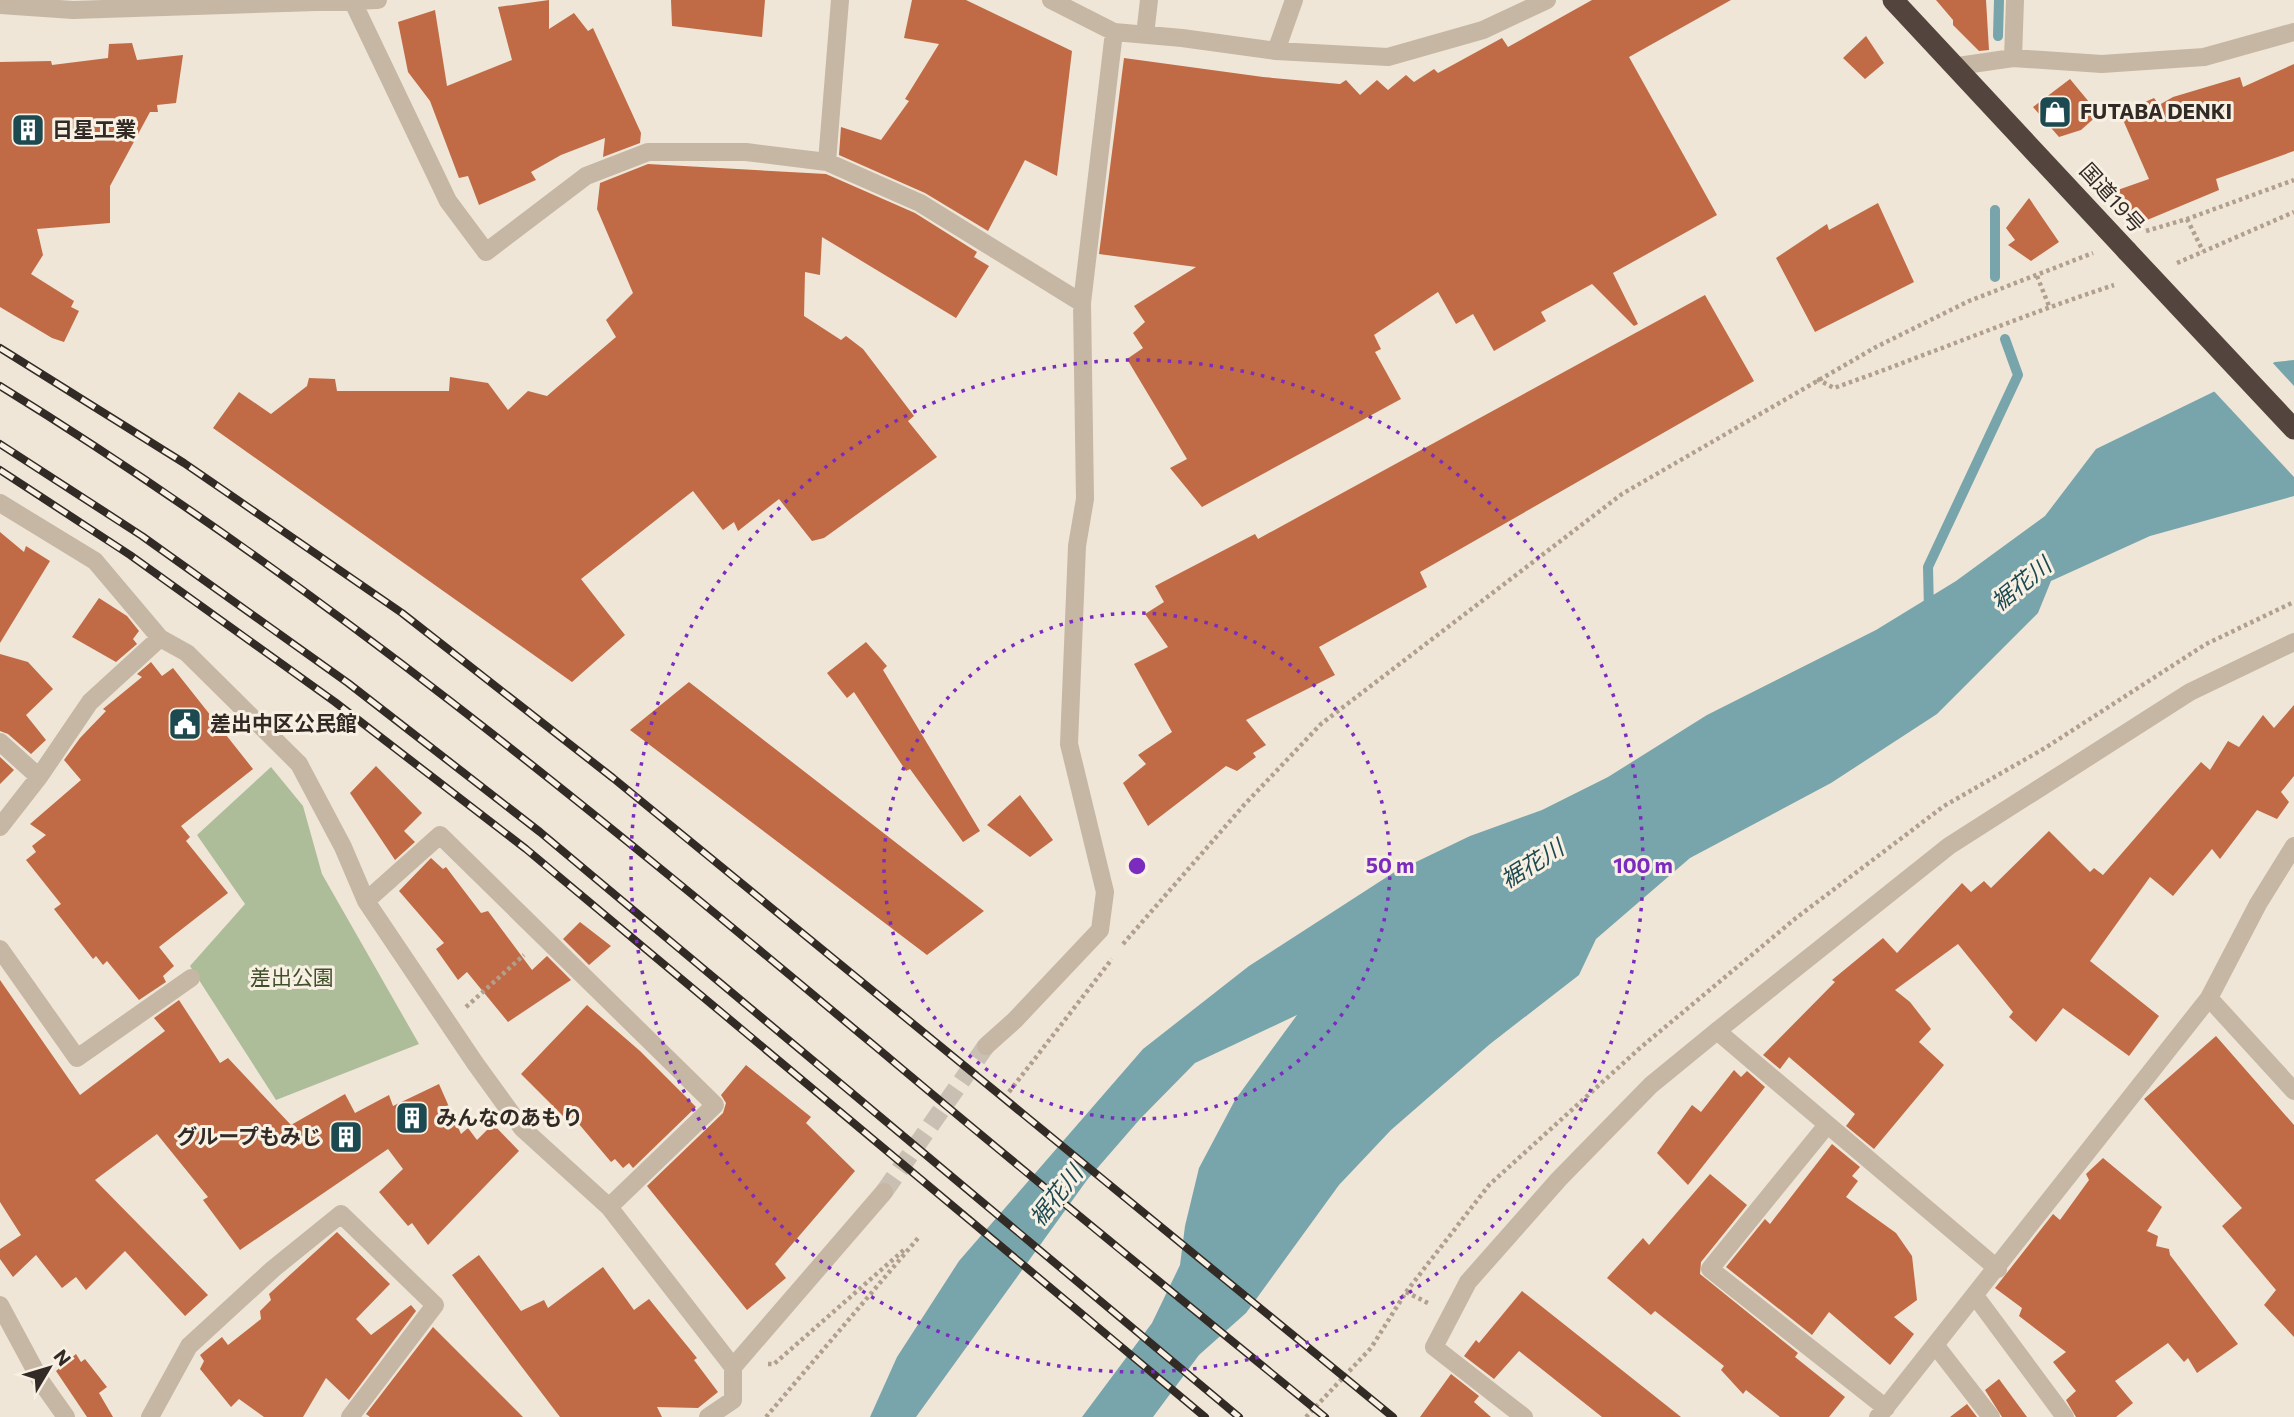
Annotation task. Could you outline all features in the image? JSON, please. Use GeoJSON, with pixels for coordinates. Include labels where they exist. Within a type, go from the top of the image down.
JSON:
{"type":"FeatureCollection","features":[{"type":"Feature","properties":{"kind":"highway","name":"国道19号"},"geometry":{"type":"LineString","coordinates":[[1893,0],[1958,66],[2294,429]]}},
{"type":"Feature","properties":{"kind":"street"},"geometry":{"type":"LineString","coordinates":[[0,5],[378,0]]}},
{"type":"Feature","properties":{"kind":"street"},"geometry":{"type":"LineString","coordinates":[[827,162],[840,0]]}},
{"type":"Feature","properties":{"kind":"street"},"geometry":{"type":"LineString","coordinates":[[1051,0],[1114,32],[1276,51],[1388,57],[1483,30],[1546,0]]}},
{"type":"Feature","properties":{"kind":"street"},"geometry":{"type":"LineString","coordinates":[[1145,35],[1149,0]]}},
{"type":"Feature","properties":{"kind":"street"},"geometry":{"type":"LineString","coordinates":[[1276,51],[1294,0]]}},
{"type":"Feature","properties":{"kind":"street"},"geometry":{"type":"LineString","coordinates":[[2012,58],[2015,0]]}},
{"type":"Feature","properties":{"kind":"street"},"geometry":{"type":"LineString","coordinates":[[353,1],[448,201],[486,252],[586,176],[648,152],[746,152],[827,162],[920,203],[1082,303]]}},
{"type":"Feature","properties":{"kind":"street"},"geometry":{"type":"LineString","coordinates":[[986,1046],[1015,1020],[1100,930],[1105,892],[1069,744],[1077,546],[1085,499],[1082,303],[1114,32]]}},
{"type":"Feature","properties":{"kind":"street"},"geometry":{"type":"LineString","coordinates":[[1958,66],[2012,58],[2102,64],[2204,57],[2294,32]]}},
{"type":"Feature","properties":{"kind":"street"},"geometry":{"type":"LineString","coordinates":[[0,503],[95,561],[160,638],[187,653],[299,764],[343,848],[366,901],[447,1024],[522,1128],[609,1207],[733,1367],[733,1400],[708,1417]]}},
{"type":"Feature","properties":{"kind":"street"},"geometry":{"type":"LineString","coordinates":[[0,827],[39,777],[90,702],[160,638]]}},
{"type":"Feature","properties":{"kind":"street"},"geometry":{"type":"LineString","coordinates":[[1524,1417],[1434,1347],[1468,1282],[1559,1179],[1651,1085],[1949,846],[2190,692],[2294,642]]}},
{"type":"Feature","properties":{"kind":"street"},"geometry":{"type":"LineString","coordinates":[[0,742],[39,777]]}},
{"type":"Feature","properties":{"kind":"street"},"geometry":{"type":"LineString","coordinates":[[366,901],[440,835],[715,1105],[609,1207]]}},
{"type":"Feature","properties":{"kind":"street"},"geometry":{"type":"LineString","coordinates":[[1827,1125],[1710,1269],[1882,1413],[2209,998],[2258,904],[2294,846]]}},
{"type":"Feature","properties":{"kind":"street"},"geometry":{"type":"LineString","coordinates":[[0,949],[77,1058],[191,978]]}},
{"type":"Feature","properties":{"kind":"street"},"geometry":{"type":"LineString","coordinates":[[2209,998],[2294,1091]]}},
{"type":"Feature","properties":{"kind":"street"},"geometry":{"type":"LineString","coordinates":[[1717,1031],[1998,1269]]}},
{"type":"Feature","properties":{"kind":"street"},"geometry":{"type":"LineString","coordinates":[[733,1367],[884,1192]]}},
{"type":"Feature","properties":{"kind":"street"},"geometry":{"type":"LineString","coordinates":[[150,1417],[189,1346],[273,1269],[341,1214],[435,1305],[349,1417]]}},
{"type":"Feature","properties":{"kind":"street"},"geometry":{"type":"LineString","coordinates":[[1976,1297],[2065,1417]]}},
{"type":"Feature","properties":{"kind":"street"},"geometry":{"type":"LineString","coordinates":[[0,1305],[42,1383],[66,1417]]}},
{"type":"Feature","properties":{"kind":"street"},"geometry":{"type":"LineString","coordinates":[[1936,1346],[1991,1417]]}},
{"type":"Feature","properties":{"kind":"path"},"geometry":{"type":"LineString","coordinates":[[2141,232],[2187,219],[2294,180]]}},
{"type":"Feature","properties":{"kind":"path"},"geometry":{"type":"LineString","coordinates":[[2177,263],[2294,212]]}},
{"type":"Feature","properties":{"kind":"path"},"geometry":{"type":"LineString","coordinates":[[2187,219],[2203,251]]}},
{"type":"Feature","properties":{"kind":"path"},"geometry":{"type":"LineString","coordinates":[[1122,946],[1244,805],[1321,724],[1622,494],[1817,379],[1969,301],[2093,253]]}},
{"type":"Feature","properties":{"kind":"path"},"geometry":{"type":"LineString","coordinates":[[2037,276],[2049,306]]}},
{"type":"Feature","properties":{"kind":"path"},"geometry":{"type":"LineString","coordinates":[[1817,379],[1834,388],[1941,351],[2049,306],[2114,285]]}},
{"type":"Feature","properties":{"kind":"path"},"geometry":{"type":"LineString","coordinates":[[2278,610],[2294,603]]}},
{"type":"Feature","properties":{"kind":"path"},"geometry":{"type":"LineString","coordinates":[[447,1024],[543,937]]}},
{"type":"Feature","properties":{"kind":"path"},"geometry":{"type":"LineString","coordinates":[[1009,1091],[1114,956]]}},
{"type":"Feature","properties":{"kind":"path"},"geometry":{"type":"LineString","coordinates":[[733,1367],[774,1364],[919,1237],[766,1417]]}},
{"type":"Feature","properties":{"kind":"path"},"geometry":{"type":"LineString","coordinates":[[1306,1417],[1371,1348],[1406,1292]]}},
{"type":"Feature","properties":{"kind":"green space","name":"差出公園"},"geometry":{"type":"Polygon","coordinates":[[[271,767],[303,806],[322,874],[419,1044],[276,1100],[190,966],[245,904],[197,835],[271,767]]]}},
{"type":"Feature","properties":{"kind":"water","name":"裾花川"},"geometry":{"type":"Polygon","coordinates":[[[2294,360],[2294,496],[2150,536],[2051,581],[2038,613],[1937,714],[1831,783],[1690,858],[1596,939],[1579,975],[1490,1044],[1391,1130],[1339,1185],[1246,1313],[1199,1355],[1153,1417],[1082,1417],[1152,1323],[1180,1265],[1185,1226],[1199,1168],[1235,1100],[1297,1015],[1195,1063],[1140,1119],[1087,1180],[916,1417],[870,1417],[897,1357],[959,1261],[1143,1049],[1249,966],[1393,873],[1470,836],[1542,810],[1608,777],[1707,715],[1876,630],[1956,581],[2045,516],[2096,449],[2275,362],[2294,360]]]}},
{"type":"Feature","properties":{"kind":"pier"},"geometry":{"type":"Polygon","coordinates":[[[2270,360],[2294,386],[2294,477],[2211,388],[2270,360]]]}},
{"type":"Feature","properties":{"kind":"building"},"geometry":{"type":"Polygon","coordinates":[[[549,0],[549,29],[574,13],[588,31],[593,28],[641,133],[640,143],[603,157],[605,138],[561,155],[531,172],[536,180],[479,205],[468,176],[459,178],[430,101],[408,72],[398,22],[435,10],[447,86],[512,60],[498,7],[549,0]]]}},
{"type":"Feature","properties":{"kind":"building"},"geometry":{"type":"Polygon","coordinates":[[[671,0],[765,0],[762,37],[672,26],[671,0]]]}},
{"type":"Feature","properties":{"kind":"building"},"geometry":{"type":"Polygon","coordinates":[[[912,0],[966,0],[1072,51],[1057,176],[1025,160],[988,231],[925,193],[839,155],[841,127],[881,140],[909,101],[905,99],[939,44],[904,38],[912,0]]]}},
{"type":"Feature","properties":{"kind":"building"},"geometry":{"type":"Polygon","coordinates":[[[1592,0],[1731,0],[1629,57],[1717,215],[1613,273],[1638,324],[1634,326],[1592,284],[1541,312],[1546,321],[1494,351],[1473,314],[1456,324],[1438,292],[1374,335],[1381,349],[1375,352],[1401,399],[1202,507],[1170,468],[1187,459],[1127,359],[1143,348],[1133,333],[1145,322],[1134,306],[1196,267],[1099,254],[1124,58],[1263,77],[1340,84],[1346,80],[1360,95],[1377,80],[1388,90],[1406,75],[1414,82],[1434,69],[1438,73],[1502,38],[1508,47],[1592,0]]]}},
{"type":"Feature","properties":{"kind":"building"},"geometry":{"type":"Polygon","coordinates":[[[1936,0],[1986,0],[1989,50],[1979,51],[1953,25],[1953,20],[1936,0]]]}},
{"type":"Feature","properties":{"kind":"building"},"geometry":{"type":"Polygon","coordinates":[[[1866,36],[1884,63],[1865,79],[1843,58],[1866,36]]]}},
{"type":"Feature","properties":{"kind":"building"},"geometry":{"type":"Polygon","coordinates":[[[132,43],[137,60],[183,55],[176,103],[157,105],[158,112],[150,112],[110,186],[110,223],[37,229],[43,255],[31,274],[74,301],[71,307],[79,311],[64,342],[52,338],[0,307],[0,62],[51,61],[52,65],[108,58],[109,44],[132,43]]]}},
{"type":"Feature","properties":{"kind":"building"},"geometry":{"type":"Polygon","coordinates":[[[2294,64],[2294,151],[2216,179],[2219,190],[2140,223],[2112,192],[2149,179],[2120,113],[2154,98],[2159,105],[2173,97],[2240,77],[2243,87],[2294,64]]]}},
{"type":"Feature","properties":{"kind":"building"},"geometry":{"type":"Polygon","coordinates":[[[2070,79],[2099,114],[2081,130],[2059,137],[2033,107],[2070,79]]]}},
{"type":"Feature","properties":{"kind":"building"},"geometry":{"type":"Polygon","coordinates":[[[648,164],[826,174],[915,213],[977,252],[974,257],[989,266],[956,318],[822,237],[820,275],[805,272],[804,316],[841,340],[846,336],[863,349],[914,416],[908,421],[937,457],[824,538],[812,541],[779,499],[738,531],[734,522],[723,530],[693,491],[581,579],[625,635],[572,682],[213,428],[239,392],[271,414],[307,386],[309,378],[335,379],[337,391],[449,391],[450,377],[488,383],[508,410],[528,391],[547,396],[616,337],[606,320],[633,293],[597,209],[600,183],[648,164]]]}},
{"type":"Feature","properties":{"kind":"building"},"geometry":{"type":"Polygon","coordinates":[[[2029,198],[2059,242],[2031,261],[2008,245],[2015,240],[2006,228],[2029,198]]]}},
{"type":"Feature","properties":{"kind":"building"},"geometry":{"type":"Polygon","coordinates":[[[1878,203],[1914,282],[1815,332],[1776,258],[1827,224],[1829,230],[1878,203]]]}},
{"type":"Feature","properties":{"kind":"building"},"geometry":{"type":"Polygon","coordinates":[[[1705,295],[1754,381],[1420,572],[1427,587],[1319,647],[1335,675],[1246,720],[1266,745],[1253,753],[1256,757],[1237,771],[1226,766],[1148,826],[1123,783],[1146,764],[1138,755],[1172,732],[1134,664],[1168,647],[1145,614],[1164,602],[1155,586],[1255,534],[1258,539],[1705,295]]]}},
{"type":"Feature","properties":{"kind":"building"},"geometry":{"type":"Polygon","coordinates":[[[0,532],[24,552],[26,546],[50,561],[0,643],[0,532]]]}},
{"type":"Feature","properties":{"kind":"building"},"geometry":{"type":"Polygon","coordinates":[[[99,598],[127,616],[139,631],[133,639],[137,644],[116,662],[72,637],[99,598]]]}},
{"type":"Feature","properties":{"kind":"building"},"geometry":{"type":"Polygon","coordinates":[[[866,642],[887,666],[883,670],[980,831],[963,842],[910,769],[906,771],[854,692],[847,698],[827,673],[866,642]]]}},
{"type":"Feature","properties":{"kind":"building"},"geometry":{"type":"Polygon","coordinates":[[[0,654],[28,662],[53,689],[26,715],[46,740],[31,754],[8,734],[0,731],[0,654]]]}},
{"type":"Feature","properties":{"kind":"building"},"geometry":{"type":"Polygon","coordinates":[[[151,662],[162,676],[173,668],[253,769],[181,826],[190,837],[186,841],[228,893],[159,947],[174,966],[163,976],[166,982],[139,1000],[107,961],[103,965],[96,956],[93,959],[54,909],[61,904],[26,860],[36,852],[32,846],[46,835],[30,824],[81,780],[64,760],[80,738],[106,711],[103,709],[142,677],[137,674],[151,662]]]}},
{"type":"Feature","properties":{"kind":"building"},"geometry":{"type":"Polygon","coordinates":[[[689,682],[984,911],[927,955],[630,730],[689,682]]]}},
{"type":"Feature","properties":{"kind":"building"},"geometry":{"type":"Polygon","coordinates":[[[2294,705],[2294,776],[2281,792],[2289,802],[2277,819],[2257,810],[2220,859],[2212,849],[2173,896],[2150,877],[2090,961],[2159,1016],[2129,1056],[2063,1008],[2036,1042],[2009,1017],[2013,1012],[1958,944],[1895,990],[1910,1002],[1931,1029],[1919,1042],[1944,1065],[1874,1149],[1846,1126],[1855,1114],[1789,1057],[1780,1069],[1763,1055],[1835,982],[1832,980],[1883,938],[1897,953],[1962,883],[1971,892],[1984,881],[1991,888],[2049,831],[2090,872],[2094,868],[2103,875],[2201,762],[2210,770],[2228,741],[2239,747],[2263,715],[2274,728],[2294,705]]]}},
{"type":"Feature","properties":{"kind":"building"},"geometry":{"type":"Polygon","coordinates":[[[0,757],[14,770],[0,784],[0,757]]]}},
{"type":"Feature","properties":{"kind":"building"},"geometry":{"type":"Polygon","coordinates":[[[376,766],[422,813],[404,831],[415,842],[395,860],[350,793],[376,766]]]}},
{"type":"Feature","properties":{"kind":"building"},"geometry":{"type":"Polygon","coordinates":[[[1020,795],[1053,840],[1030,857],[987,825],[1020,795]]]}},
{"type":"Feature","properties":{"kind":"building"},"geometry":{"type":"Polygon","coordinates":[[[431,858],[443,869],[446,867],[481,913],[488,911],[532,970],[547,956],[571,980],[508,1022],[467,972],[458,980],[436,949],[444,943],[399,891],[431,858]]]}},
{"type":"Feature","properties":{"kind":"building"},"geometry":{"type":"Polygon","coordinates":[[[580,922],[611,946],[589,965],[563,939],[580,922]]]}},
{"type":"Feature","properties":{"kind":"building"},"geometry":{"type":"Polygon","coordinates":[[[0,980],[80,1095],[165,1031],[154,1018],[179,1000],[220,1063],[228,1058],[291,1125],[345,1094],[355,1113],[389,1095],[393,1106],[439,1084],[461,1134],[468,1128],[477,1140],[493,1124],[519,1151],[428,1245],[412,1223],[408,1226],[379,1192],[403,1169],[388,1149],[240,1250],[203,1200],[208,1197],[157,1134],[95,1180],[208,1295],[185,1316],[125,1251],[86,1290],[76,1277],[62,1288],[36,1255],[13,1277],[0,1259],[0,1249],[21,1235],[0,1202],[0,980]]]}},
{"type":"Feature","properties":{"kind":"building"},"geometry":{"type":"Polygon","coordinates":[[[587,1005],[640,1051],[696,1107],[633,1168],[629,1163],[623,1168],[615,1159],[611,1162],[573,1117],[569,1122],[521,1074],[587,1005]]]}},
{"type":"Feature","properties":{"kind":"building"},"geometry":{"type":"Polygon","coordinates":[[[2216,1036],[2294,1125],[2294,1337],[2264,1305],[2276,1290],[2222,1226],[2242,1208],[2144,1099],[2216,1036]]]}},
{"type":"Feature","properties":{"kind":"building"},"geometry":{"type":"Polygon","coordinates":[[[746,1065],[811,1117],[806,1123],[855,1171],[775,1264],[786,1278],[747,1310],[647,1186],[723,1113],[726,1103],[721,1095],[746,1065]]]}},
{"type":"Feature","properties":{"kind":"building"},"geometry":{"type":"Polygon","coordinates":[[[1734,1070],[1741,1077],[1747,1071],[1765,1087],[1688,1185],[1657,1153],[1692,1105],[1701,1112],[1734,1070]]]}},
{"type":"Feature","properties":{"kind":"building"},"geometry":{"type":"Polygon","coordinates":[[[1832,1144],[1860,1167],[1852,1176],[1858,1181],[1846,1197],[1896,1233],[1912,1256],[1917,1300],[1894,1317],[1914,1334],[1890,1365],[1829,1312],[1812,1335],[1726,1267],[1765,1219],[1770,1224],[1832,1144]]]}},
{"type":"Feature","properties":{"kind":"building"},"geometry":{"type":"Polygon","coordinates":[[[2103,1158],[2162,1207],[2147,1231],[2158,1236],[2156,1246],[2169,1249],[2170,1255],[2238,1344],[2197,1373],[2188,1358],[2184,1362],[2168,1343],[2115,1381],[2133,1403],[2116,1417],[2076,1417],[2066,1400],[2076,1391],[2053,1362],[2066,1352],[2019,1316],[2022,1308],[1995,1288],[2053,1214],[2060,1220],[2089,1180],[2086,1174],[2103,1158]]]}},
{"type":"Feature","properties":{"kind":"building"},"geometry":{"type":"Polygon","coordinates":[[[1710,1174],[1747,1205],[1701,1262],[1700,1274],[1798,1353],[1795,1357],[1845,1397],[1829,1417],[1780,1417],[1746,1390],[1743,1394],[1721,1370],[1724,1366],[1655,1311],[1651,1315],[1607,1278],[1643,1238],[1649,1245],[1710,1174]]]}},
{"type":"Feature","properties":{"kind":"building"},"geometry":{"type":"Polygon","coordinates":[[[337,1232],[390,1284],[356,1319],[371,1335],[411,1305],[416,1311],[349,1400],[326,1378],[303,1417],[264,1417],[239,1399],[231,1407],[200,1369],[204,1361],[200,1355],[222,1337],[228,1345],[261,1319],[260,1311],[271,1300],[269,1294],[337,1232]]]}},
{"type":"Feature","properties":{"kind":"building"},"geometry":{"type":"Polygon","coordinates":[[[479,1255],[521,1311],[544,1300],[548,1308],[603,1267],[634,1310],[649,1299],[697,1358],[694,1360],[718,1392],[698,1408],[657,1407],[662,1417],[560,1417],[452,1275],[479,1255]]]}},
{"type":"Feature","properties":{"kind":"building"},"geometry":{"type":"Polygon","coordinates":[[[1522,1291],[1681,1417],[1602,1417],[1519,1351],[1494,1379],[1464,1356],[1476,1340],[1479,1343],[1522,1291]]]}},
{"type":"Feature","properties":{"kind":"building"},"geometry":{"type":"Polygon","coordinates":[[[433,1327],[523,1417],[370,1417],[366,1414],[433,1327]]]}},
{"type":"Feature","properties":{"kind":"building"},"geometry":{"type":"Polygon","coordinates":[[[76,1354],[81,1362],[85,1359],[107,1387],[99,1393],[113,1417],[87,1417],[56,1371],[76,1354]]]}},
{"type":"Feature","properties":{"kind":"building"},"geometry":{"type":"Polygon","coordinates":[[[1451,1374],[1479,1396],[1474,1402],[1491,1417],[1420,1417],[1451,1374]]]}},
{"type":"Feature","properties":{"kind":"building"},"geometry":{"type":"Polygon","coordinates":[[[1999,1379],[2027,1417],[2002,1417],[1985,1390],[1999,1379]]]}},
{"type":"Feature","properties":{"kind":"building"},"geometry":{"type":"Polygon","coordinates":[[[1967,1404],[1977,1417],[1950,1417],[1967,1404]]]}},
{"type":"Feature","properties":{"kind":"waterway"},"geometry":{"type":"LineString","coordinates":[[1998,36],[1999,0]]}},
{"type":"Feature","properties":{"kind":"waterway"},"geometry":{"type":"LineString","coordinates":[[1995,210],[1995,277]]}},
{"type":"Feature","properties":{"kind":"waterway"},"geometry":{"type":"LineString","coordinates":[[1929,611],[1928,567],[2018,375],[2005,339]]}},
{"type":"Feature","properties":{"kind":"tunnel"},"geometry":{"type":"LineString","coordinates":[[884,1192],[986,1046]]}},
{"type":"Feature","properties":{"kind":"railway"},"geometry":{"type":"LineString","coordinates":[[0,348],[184,463],[402,613],[613,778],[1393,1417]]}},
{"type":"Feature","properties":{"kind":"railway"},"geometry":{"type":"LineString","coordinates":[[0,386],[231,539],[343,619],[453,703],[669,875],[1325,1417]]}},
{"type":"Feature","properties":{"kind":"railway"},"geometry":{"type":"LineString","coordinates":[[0,444],[142,536],[348,683],[540,832],[1239,1417]]}},
{"type":"Feature","properties":{"kind":"railway"},"geometry":{"type":"LineString","coordinates":[[0,470],[130,555],[335,702],[526,849],[1205,1417]]}},
{"type":"Feature","properties":{"kind":"place","name":"FUTABA DENKI"},"geometry":{"type":"Point","coordinates":[2055,112]}},
{"type":"Feature","properties":{"kind":"place","name":"日星工業"},"geometry":{"type":"Point","coordinates":[28,130]}},
{"type":"Feature","properties":{"kind":"place","name":"差出中区公民館"},"geometry":{"type":"Point","coordinates":[185,724]}},
{"type":"Feature","properties":{"kind":"place","name":"みんなのあもり"},"geometry":{"type":"Point","coordinates":[412,1118]}},
{"type":"Feature","properties":{"kind":"place","name":"グループもみじ"},"geometry":{"type":"Point","coordinates":[346,1137]}}]}
